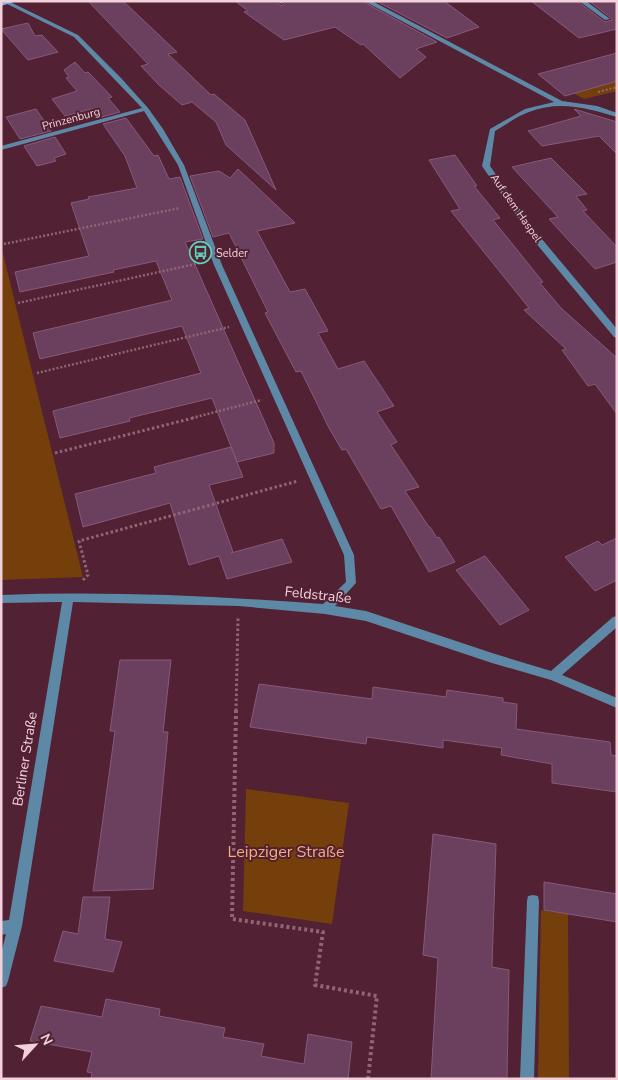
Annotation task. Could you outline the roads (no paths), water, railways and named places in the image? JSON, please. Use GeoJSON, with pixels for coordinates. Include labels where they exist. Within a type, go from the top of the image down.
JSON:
{"type":"FeatureCollection","features":[{"type":"Feature","properties":{"kind":"street","name":"Auf dem Haspel"},"geometry":{"type":"LineString","coordinates":[[367,1],[560,103]]}},
{"type":"Feature","properties":{"kind":"street"},"geometry":{"type":"LineString","coordinates":[[582,1],[607,19]]}},
{"type":"Feature","properties":{"kind":"street"},"geometry":{"type":"LineString","coordinates":[[6,2],[76,36],[146,109],[181,165],[216,260],[349,554],[351,583],[326,609]]}},
{"type":"Feature","properties":{"kind":"street","name":"Auf dem Haspel"},"geometry":{"type":"LineString","coordinates":[[617,115],[598,108],[560,103],[527,110],[492,130],[486,166],[533,234],[617,335]]}},
{"type":"Feature","properties":{"kind":"street","name":"Prinzenburg"},"geometry":{"type":"LineString","coordinates":[[1,148],[146,109]]}},
{"type":"Feature","properties":{"kind":"street","name":"Feldstraße"},"geometry":{"type":"LineString","coordinates":[[1,599],[68,597],[239,602],[326,609],[366,616],[553,676],[617,703]]}},
{"type":"Feature","properties":{"kind":"street","name":"Berliner Straße"},"geometry":{"type":"LineString","coordinates":[[1,981],[8,927],[68,597]]}},
{"type":"Feature","properties":{"kind":"street"},"geometry":{"type":"LineString","coordinates":[[553,676],[617,620]]}},
{"type":"Feature","properties":{"kind":"street"},"geometry":{"type":"LineString","coordinates":[[527,1079],[533,901]]}},
{"type":"Feature","properties":{"kind":"place","name":"Selder"},"geometry":{"type":"Point","coordinates":[200,253]}},
{"type":"Feature","properties":{"kind":"park label","name":"Leipziger Straße"},"geometry":{"type":"Point","coordinates":[286,852]}}]}
